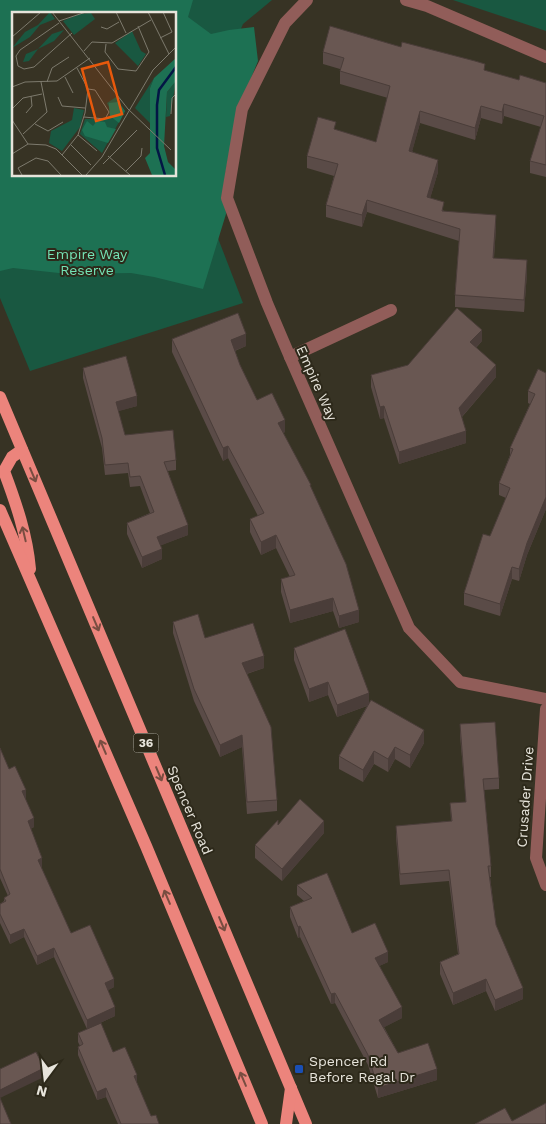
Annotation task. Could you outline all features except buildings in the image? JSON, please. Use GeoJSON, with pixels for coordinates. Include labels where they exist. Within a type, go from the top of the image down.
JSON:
{"type":"FeatureCollection","features":[{"type":"Feature","properties":{"kind":"main road","name":"Spencer Road"},"geometry":{"type":"LineString","coordinates":[[0,397],[306,1124]]}},
{"type":"Feature","properties":{"kind":"main road"},"geometry":{"type":"LineString","coordinates":[[22,450],[12,457],[4,471],[19,510],[29,552],[32,582]]}},
{"type":"Feature","properties":{"kind":"main road"},"geometry":{"type":"LineString","coordinates":[[0,510],[146,846],[262,1124]]}},
{"type":"Feature","properties":{"kind":"main road"},"geometry":{"type":"LineString","coordinates":[[286,1124],[291,1088]]}},
{"type":"Feature","properties":{"kind":"street","name":"Empire Way"},"geometry":{"type":"LineString","coordinates":[[307,0],[285,23],[242,109],[227,198],[267,303],[409,628],[460,682],[546,699]]}},
{"type":"Feature","properties":{"kind":"street"},"geometry":{"type":"LineString","coordinates":[[406,0],[427,6],[546,57]]}},
{"type":"Feature","properties":{"kind":"street"},"geometry":{"type":"LineString","coordinates":[[290,357],[391,310]]}},
{"type":"Feature","properties":{"kind":"street","name":"Crusader Drive"},"geometry":{"type":"LineString","coordinates":[[546,709],[536,858],[546,885]]}},
{"type":"Feature","properties":{"kind":"green space","name":"Empire Way Reserve"},"geometry":{"type":"Polygon","coordinates":[[[0,0],[272,0],[243,24],[204,116],[199,189],[243,303],[30,371],[0,298],[0,0]]]}},
{"type":"Feature","properties":{"kind":"green space","name":"Empire Way Reserve"},"geometry":{"type":"Polygon","coordinates":[[[0,0],[193,0],[188,17],[211,34],[254,27],[258,61],[236,115],[225,176],[226,214],[203,289],[131,273],[68,274],[13,268],[0,271],[0,0]]]}},
{"type":"Feature","properties":{"kind":"green space"},"geometry":{"type":"Polygon","coordinates":[[[453,0],[546,0],[546,31],[453,0]]]}},
{"type":"Feature","properties":{"kind":"place","name":"Spencer Rd Before Regal Dr"},"geometry":{"type":"Point","coordinates":[299,1069]}}]}
